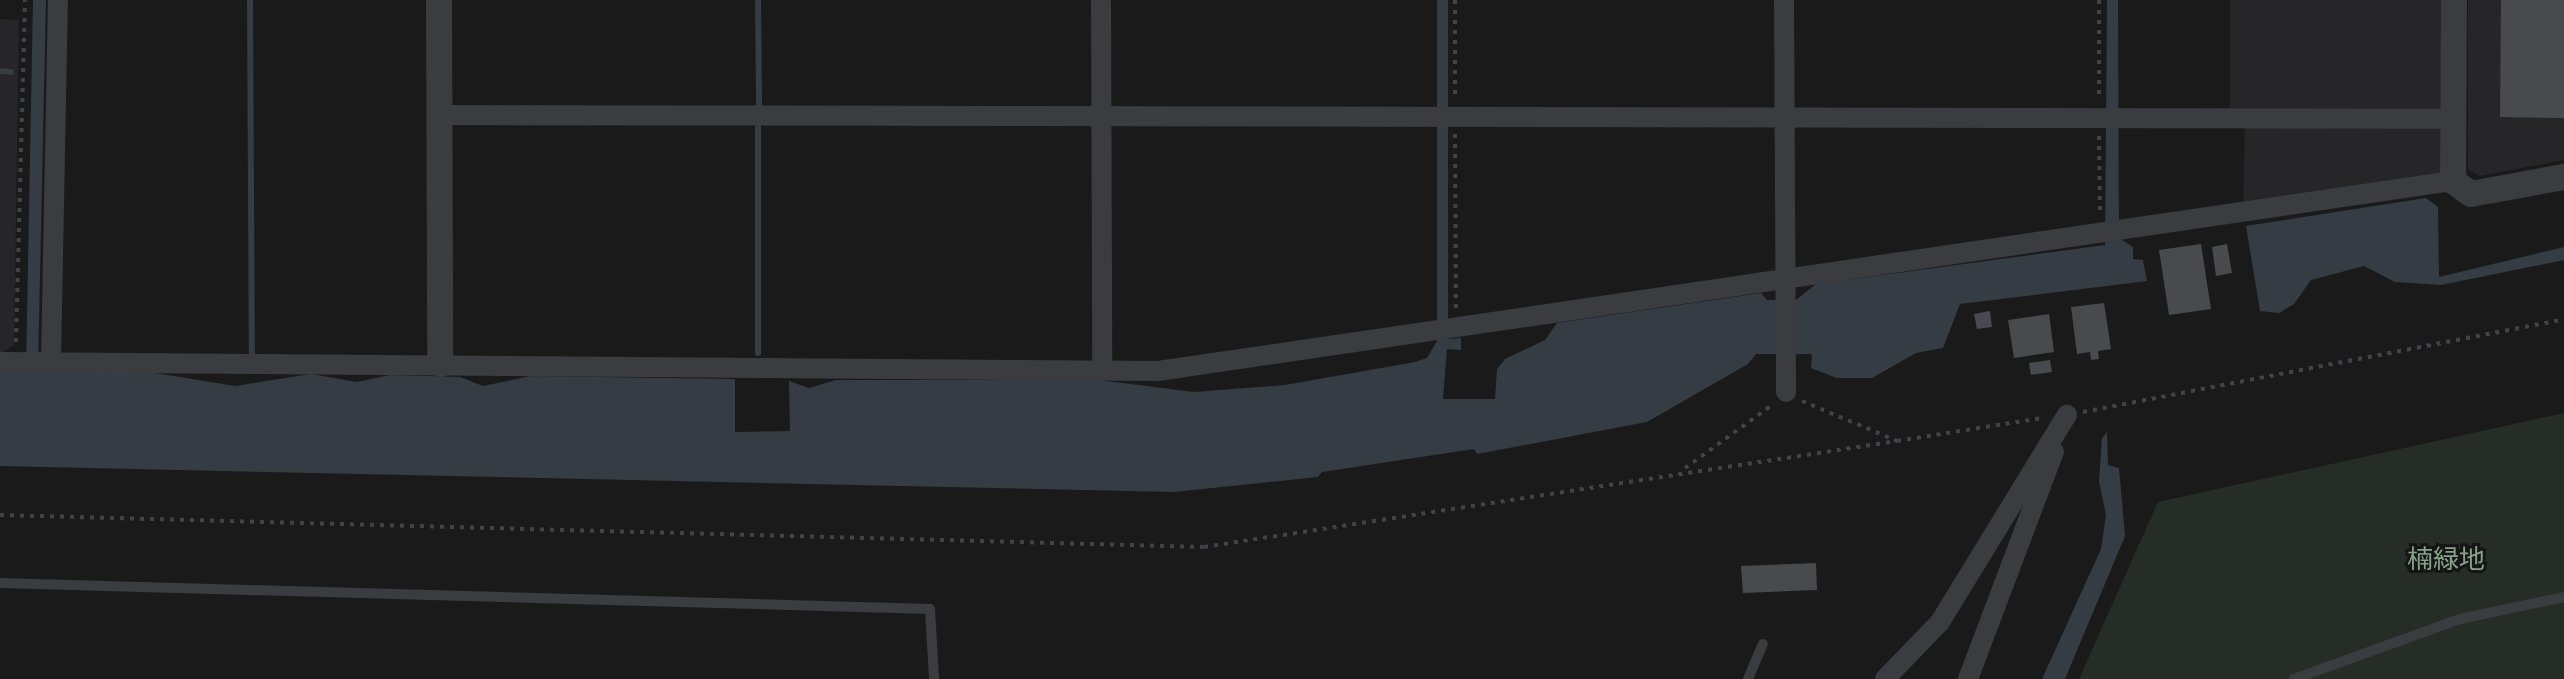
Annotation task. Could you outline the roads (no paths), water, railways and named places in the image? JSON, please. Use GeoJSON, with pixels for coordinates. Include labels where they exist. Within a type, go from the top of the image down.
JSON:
{"type":"FeatureCollection","features":[{"type":"Feature","properties":{"kind":"street"},"geometry":{"type":"LineString","coordinates":[[51,361],[58,0]]}},
{"type":"Feature","properties":{"kind":"street"},"geometry":{"type":"LineString","coordinates":[[439,0],[440,364]]}},
{"type":"Feature","properties":{"kind":"street"},"geometry":{"type":"LineString","coordinates":[[1101,0],[1102,370]]}},
{"type":"Feature","properties":{"kind":"street"},"geometry":{"type":"LineString","coordinates":[[1784,0],[1786,383]]}},
{"type":"Feature","properties":{"kind":"street"},"geometry":{"type":"LineString","coordinates":[[2453,181],[2454,0]]}},
{"type":"Feature","properties":{"kind":"street"},"geometry":{"type":"LineString","coordinates":[[439,115],[2454,119]]}},
{"type":"Feature","properties":{"kind":"street"},"geometry":{"type":"LineString","coordinates":[[8,361],[1158,371],[1785,285],[2114,231],[2453,181],[2471,194],[2564,177]]}},
{"type":"Feature","properties":{"kind":"street"},"geometry":{"type":"LineString","coordinates":[[1885,679],[1940,622],[2067,415],[1968,679]]}},
{"type":"Feature","properties":{"kind":"lane"},"geometry":{"type":"LineString","coordinates":[[0,583],[930,609],[934,679]]}},
{"type":"Feature","properties":{"kind":"lane"},"geometry":{"type":"LineString","coordinates":[[2294,679],[2460,619],[2564,597]]}},
{"type":"Feature","properties":{"kind":"lane"},"geometry":{"type":"LineString","coordinates":[[1748,679],[1763,644]]}},
{"type":"Feature","properties":{"kind":"waterway"},"geometry":{"type":"LineString","coordinates":[[250,0],[252,355]]}},
{"type":"Feature","properties":{"kind":"waterway"},"geometry":{"type":"LineString","coordinates":[[758,0],[759,104]]}},
{"type":"Feature","properties":{"kind":"waterway"},"geometry":{"type":"LineString","coordinates":[[0,71],[11,72]]}},
{"type":"Feature","properties":{"kind":"waterway"},"geometry":{"type":"LineString","coordinates":[[758,122],[758,353]]}},
{"type":"Feature","properties":{"kind":"park label","name":"楠緑地"},"geometry":{"type":"Point","coordinates":[2446,560]}}]}
